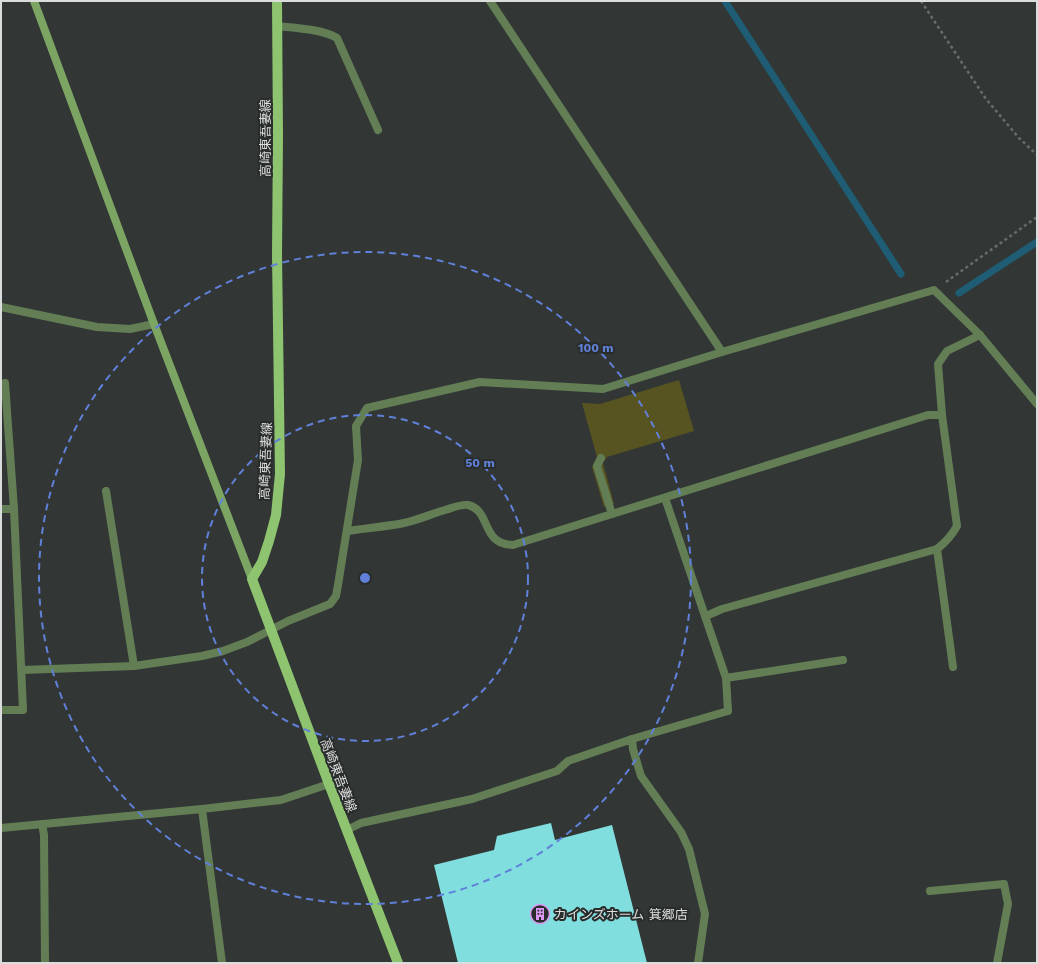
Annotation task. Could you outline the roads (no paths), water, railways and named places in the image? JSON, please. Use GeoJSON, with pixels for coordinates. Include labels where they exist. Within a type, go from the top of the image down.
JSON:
{"type":"FeatureCollection","features":[{"type":"Feature","properties":{"kind":"main road","name":"高崎東吾妻線"},"geometry":{"type":"LineString","coordinates":[[277,1],[277,262],[280,474],[276,515],[262,562],[252,579],[346,830],[398,963]]}},
{"type":"Feature","properties":{"kind":"street"},"geometry":{"type":"LineString","coordinates":[[34,1],[154,324],[252,579]]}},
{"type":"Feature","properties":{"kind":"street"},"geometry":{"type":"LineString","coordinates":[[490,1],[722,352]]}},
{"type":"Feature","properties":{"kind":"street"},"geometry":{"type":"LineString","coordinates":[[277,26],[302,29],[331,35],[337,38],[378,130]]}},
{"type":"Feature","properties":{"kind":"street"},"geometry":{"type":"LineString","coordinates":[[22,670],[134,666],[202,656],[223,651],[247,642],[288,621],[330,604],[336,596],[358,460],[356,426],[367,408],[480,382],[603,389],[722,352],[934,290],[980,335],[1037,404]]}},
{"type":"Feature","properties":{"kind":"street"},"geometry":{"type":"LineString","coordinates":[[1,306],[97,327],[130,329],[154,324]]}},
{"type":"Feature","properties":{"kind":"street"},"geometry":{"type":"LineString","coordinates":[[706,616],[722,609],[937,548],[953,533],[957,526],[942,415],[938,364],[948,351],[980,335]]}},
{"type":"Feature","properties":{"kind":"street"},"geometry":{"type":"LineString","coordinates":[[1,710],[24,710],[14,509],[4,417],[5,383]]}},
{"type":"Feature","properties":{"kind":"street"},"geometry":{"type":"LineString","coordinates":[[346,531],[404,523],[458,506],[468,505],[478,510],[490,533],[498,542],[513,546],[928,415],[942,415]]}},
{"type":"Feature","properties":{"kind":"street"},"geometry":{"type":"LineString","coordinates":[[601,458],[597,466],[612,514]]}},
{"type":"Feature","properties":{"kind":"street"},"geometry":{"type":"LineString","coordinates":[[106,491],[134,666]]}},
{"type":"Feature","properties":{"kind":"street"},"geometry":{"type":"LineString","coordinates":[[346,830],[361,823],[472,799],[557,771],[568,761],[632,739],[728,711],[726,678],[665,498]]}},
{"type":"Feature","properties":{"kind":"street"},"geometry":{"type":"LineString","coordinates":[[1,509],[14,509]]}},
{"type":"Feature","properties":{"kind":"street"},"geometry":{"type":"LineString","coordinates":[[937,548],[953,667]]}},
{"type":"Feature","properties":{"kind":"street"},"geometry":{"type":"LineString","coordinates":[[726,678],[843,660]]}},
{"type":"Feature","properties":{"kind":"street"},"geometry":{"type":"LineString","coordinates":[[632,739],[633,749],[641,776],[681,832],[689,849],[705,914],[698,963]]}},
{"type":"Feature","properties":{"kind":"street"},"geometry":{"type":"LineString","coordinates":[[1,828],[281,800],[329,784]]}},
{"type":"Feature","properties":{"kind":"street"},"geometry":{"type":"LineString","coordinates":[[202,809],[222,963]]}},
{"type":"Feature","properties":{"kind":"street"},"geometry":{"type":"LineString","coordinates":[[42,824],[44,835],[45,963]]}},
{"type":"Feature","properties":{"kind":"street"},"geometry":{"type":"LineString","coordinates":[[930,891],[1004,884],[1008,904],[996,963]]}},
{"type":"Feature","properties":{"kind":"waterway"},"geometry":{"type":"LineString","coordinates":[[725,1],[901,274]]}},
{"type":"Feature","properties":{"kind":"waterway"},"geometry":{"type":"LineString","coordinates":[[959,293],[1037,242]]}},
{"type":"Feature","properties":{"kind":"place","name":"カインズホーム 箕郷店"},"geometry":{"type":"Point","coordinates":[540,914]}}]}
